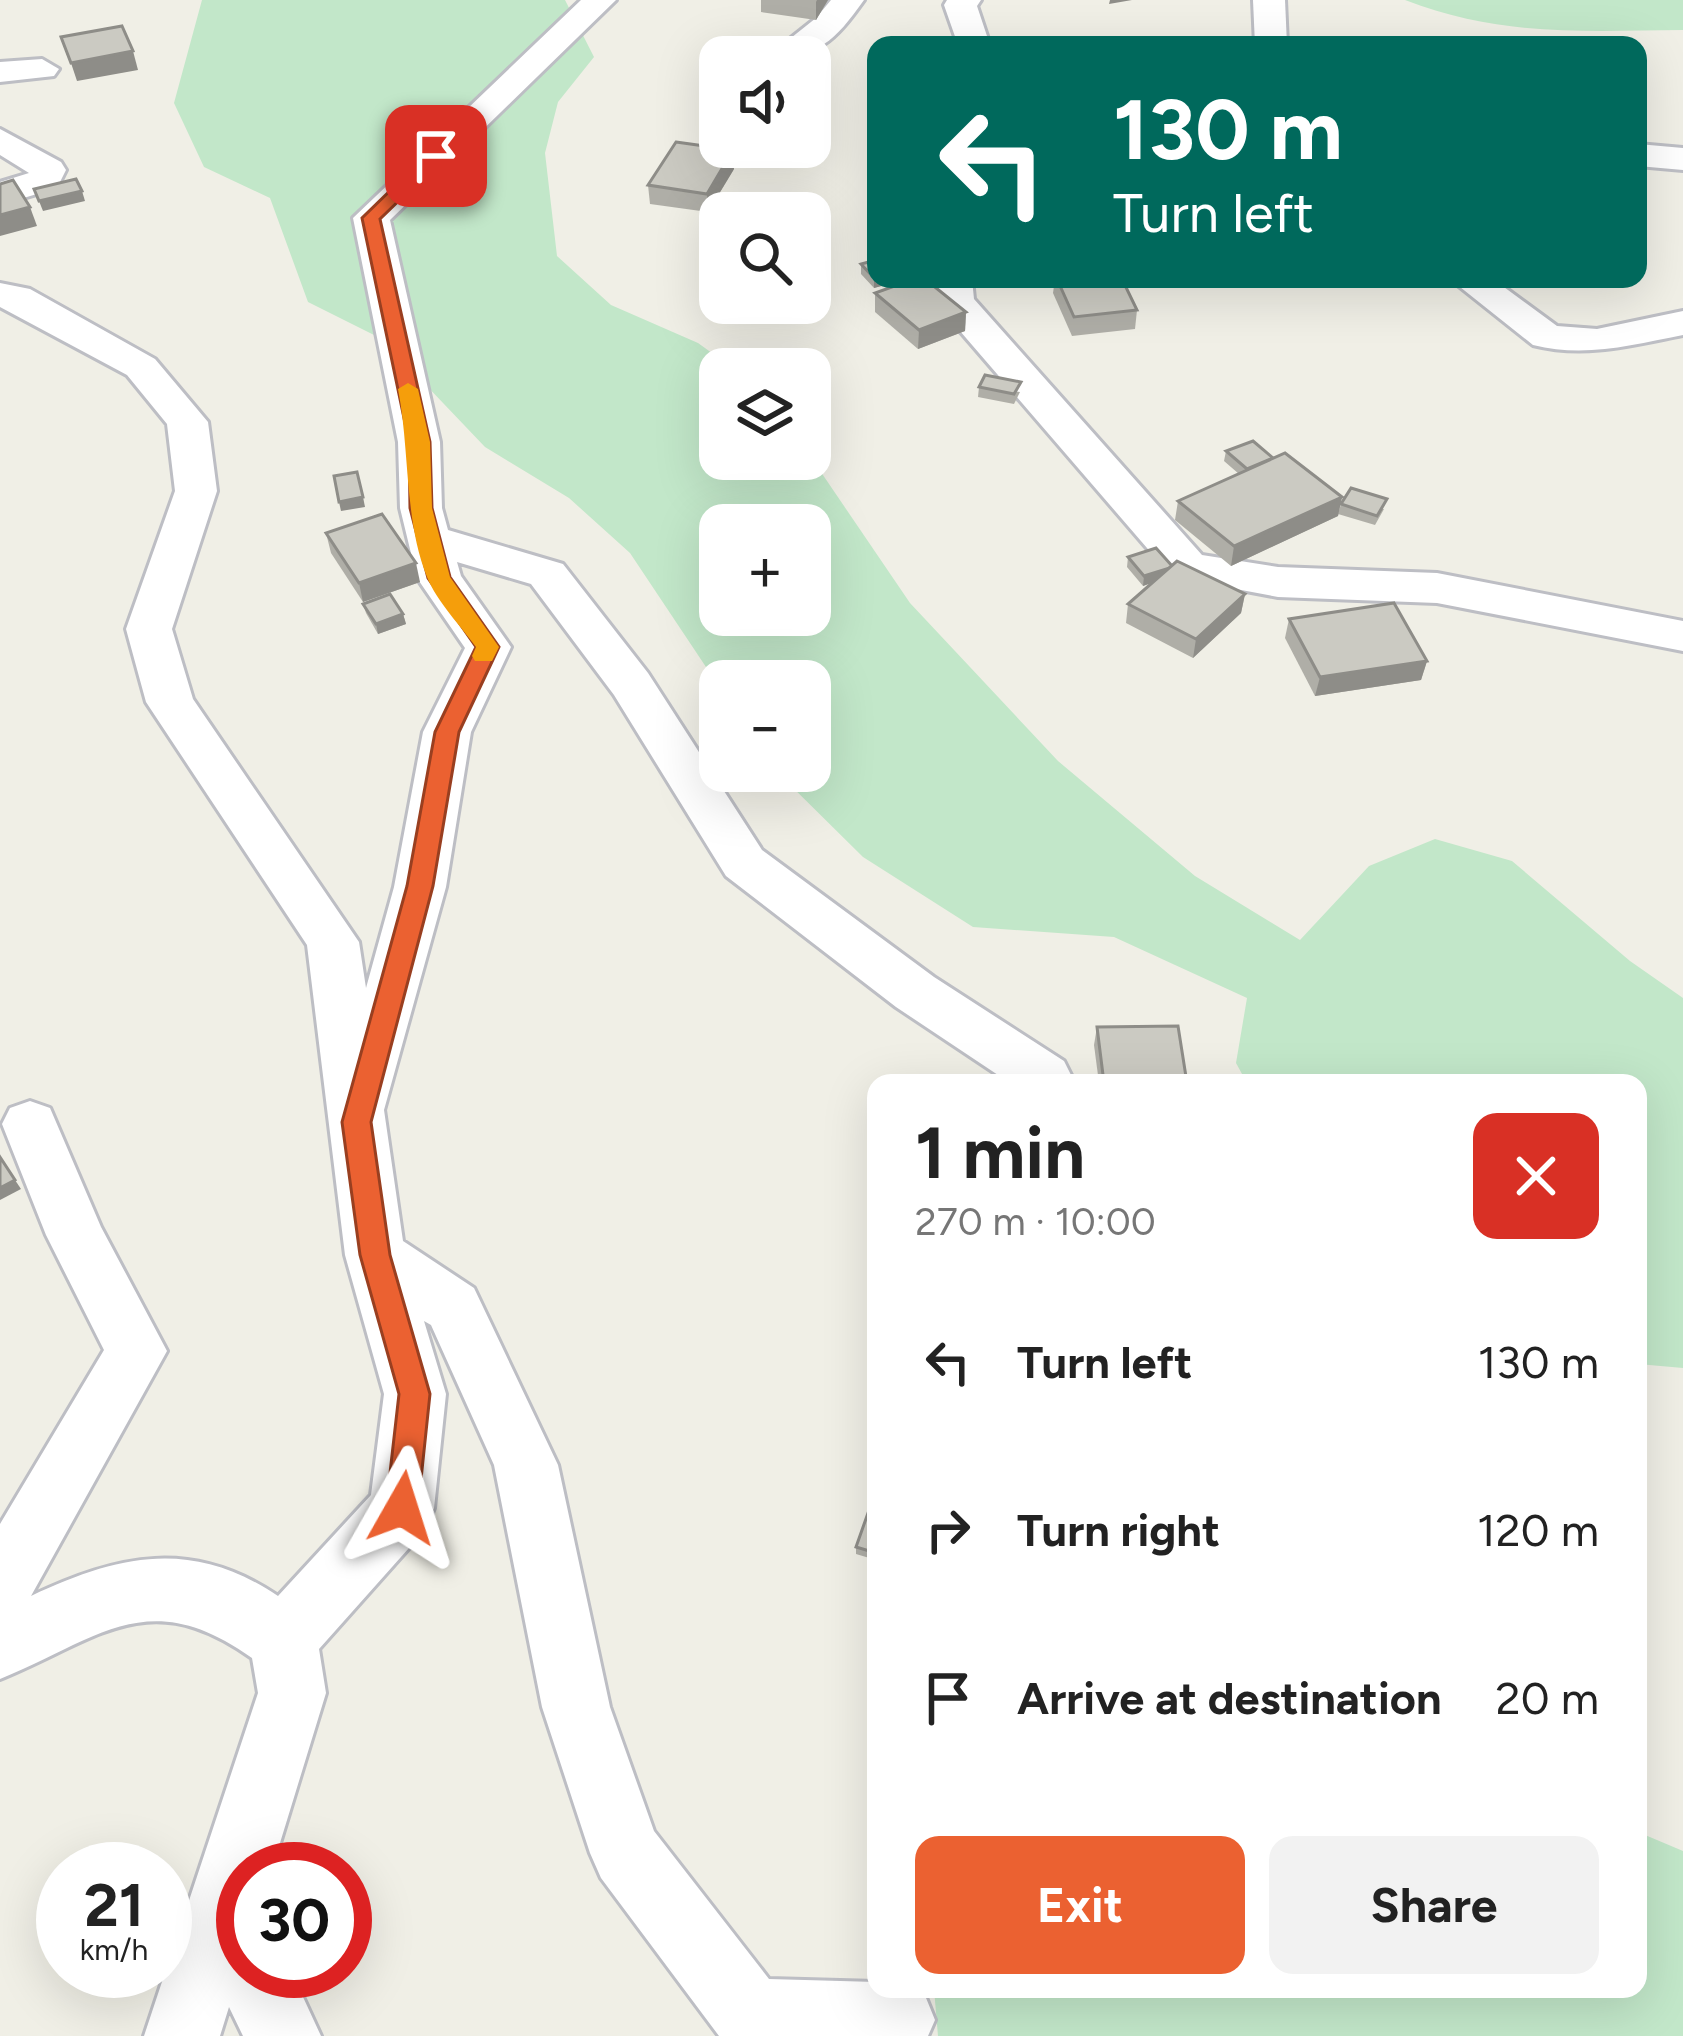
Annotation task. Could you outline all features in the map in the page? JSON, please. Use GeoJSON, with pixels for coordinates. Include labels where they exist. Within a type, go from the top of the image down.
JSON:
{"type":"FeatureCollection","features":[{"type":"Feature","properties":{"kind":"street"},"geometry":{"type":"LineString","coordinates":[[356,1122],[420,886],[447,732],[488,647],[439,578],[421,508],[419,442],[371,218],[600,0]]}},
{"type":"Feature","properties":{"kind":"street"},"geometry":{"type":"LineString","coordinates":[[813,36],[848,0]]}},
{"type":"Feature","properties":{"kind":"street"},"geometry":{"type":"LineString","coordinates":[[965,0],[960,5],[971,36]]}},
{"type":"Feature","properties":{"kind":"street"},"geometry":{"type":"LineString","coordinates":[[1269,0],[1271,36]]}},
{"type":"Feature","properties":{"kind":"street"},"geometry":{"type":"LineString","coordinates":[[0,72],[42,69]]}},
{"type":"Feature","properties":{"kind":"street"},"geometry":{"type":"LineString","coordinates":[[0,140],[48,170],[44,180],[0,194]]}},
{"type":"Feature","properties":{"kind":"street"},"geometry":{"type":"LineString","coordinates":[[1647,156],[1683,159]]}},
{"type":"Feature","properties":{"kind":"street"},"geometry":{"type":"LineString","coordinates":[[954,288],[955,301],[1188,567],[1278,582],[1437,588],[1683,636]]}},
{"type":"Feature","properties":{"kind":"street"},"geometry":{"type":"LineString","coordinates":[[1481,288],[1547,337],[1597,341],[1683,323]]}},
{"type":"Feature","properties":{"kind":"street"},"geometry":{"type":"LineString","coordinates":[[0,295],[16,297],[141,367],[187,422],[196,491],[148,629],[170,702],[333,942],[375,1255],[415,1394],[402,1508],[269,1628]]}},
{"type":"Feature","properties":{"kind":"street"},"geometry":{"type":"LineString","coordinates":[[429,538],[547,574],[631,684],[744,863],[915,992],[1039,1074]]}},
{"type":"Feature","properties":{"kind":"street"},"geometry":{"type":"LineString","coordinates":[[0,1586],[136,1351],[76,1235],[30,1124]]}},
{"type":"Feature","properties":{"kind":"street"},"geometry":{"type":"LineString","coordinates":[[375,1255],[453,1307],[526,1465],[576,1707],[626,1853],[751,2015],[897,2020]]}},
{"type":"Feature","properties":{"kind":"street"},"geometry":{"type":"LineString","coordinates":[[0,1646],[97,1596],[183,1586],[269,1628],[292,1693],[261,1842]]}},
{"type":"Feature","properties":{"kind":"street"},"geometry":{"type":"LineString","coordinates":[[182,2036],[216,1982]]}},
{"type":"Feature","properties":{"kind":"street"},"geometry":{"type":"LineString","coordinates":[[265,1998],[283,2036]]}},
{"type":"Feature","properties":{"kind":"green space"},"geometry":{"type":"Polygon","coordinates":[[[202,0],[565,0],[594,57],[558,102],[545,153],[557,256],[611,305],[705,348],[699,348],[699,480],[826,480],[910,603],[1058,761],[1195,876],[1300,940],[1369,866],[1435,839],[1512,861],[1630,961],[1683,998],[1683,1368],[1647,1365],[1647,1074],[1242,1074],[1236,1063],[1247,998],[1114,937],[973,927],[863,857],[797,792],[831,792],[831,660],[701,660],[630,553],[569,498],[485,447],[382,339],[308,302],[270,198],[204,167],[174,103],[202,0]]]}},
{"type":"Feature","properties":{"kind":"green space"},"geometry":{"type":"Polygon","coordinates":[[[1405,0],[1683,0],[1683,30],[1509,26],[1405,0]]]}},
{"type":"Feature","properties":{"kind":"green space"},"geometry":{"type":"Polygon","coordinates":[[[1647,1836],[1683,1851],[1683,2036],[938,2036],[935,1998],[1647,1998],[1647,1836]]]}},
{"type":"Feature","properties":{"kind":"building"},"geometry":{"type":"Polygon","coordinates":[[[122,26],[133,51],[71,63],[61,37],[122,26]]]}},
{"type":"Feature","properties":{"kind":"building"},"geometry":{"type":"Polygon","coordinates":[[[676,142],[699,145],[699,168],[722,168],[708,192],[648,185],[676,142]]]}},
{"type":"Feature","properties":{"kind":"building"},"geometry":{"type":"Polygon","coordinates":[[[76,179],[82,191],[39,201],[34,189],[76,179]]]}},
{"type":"Feature","properties":{"kind":"building"},"geometry":{"type":"Polygon","coordinates":[[[13,180],[30,207],[0,215],[0,184],[13,180]]]}},
{"type":"Feature","properties":{"kind":"building"},"geometry":{"type":"Polygon","coordinates":[[[889,288],[936,288],[966,312],[919,330],[875,293],[889,288]]]}},
{"type":"Feature","properties":{"kind":"building"},"geometry":{"type":"Polygon","coordinates":[[[1061,288],[1126,288],[1137,310],[1074,317],[1061,288]]]}},
{"type":"Feature","properties":{"kind":"building"},"geometry":{"type":"Polygon","coordinates":[[[985,375],[1021,382],[1014,394],[979,387],[985,375]]]}},
{"type":"Feature","properties":{"kind":"building"},"geometry":{"type":"Polygon","coordinates":[[[1253,441],[1273,458],[1247,469],[1226,451],[1253,441]]]}},
{"type":"Feature","properties":{"kind":"building"},"geometry":{"type":"Polygon","coordinates":[[[1285,453],[1342,497],[1234,546],[1178,501],[1285,453]]]}},
{"type":"Feature","properties":{"kind":"building"},"geometry":{"type":"Polygon","coordinates":[[[357,472],[363,497],[339,502],[334,476],[357,472]]]}},
{"type":"Feature","properties":{"kind":"building"},"geometry":{"type":"Polygon","coordinates":[[[1351,488],[1387,499],[1377,516],[1341,504],[1351,488]]]}},
{"type":"Feature","properties":{"kind":"building"},"geometry":{"type":"Polygon","coordinates":[[[382,514],[416,563],[359,583],[326,533],[382,514]]]}},
{"type":"Feature","properties":{"kind":"building"},"geometry":{"type":"Polygon","coordinates":[[[1156,548],[1173,567],[1144,576],[1128,557],[1156,548]]]}},
{"type":"Feature","properties":{"kind":"building"},"geometry":{"type":"Polygon","coordinates":[[[1177,561],[1245,594],[1196,639],[1128,604],[1177,561]]]}},
{"type":"Feature","properties":{"kind":"building"},"geometry":{"type":"Polygon","coordinates":[[[390,594],[403,614],[376,624],[363,604],[390,594]]]}},
{"type":"Feature","properties":{"kind":"building"},"geometry":{"type":"Polygon","coordinates":[[[1394,603],[1427,661],[1320,677],[1289,619],[1394,603]]]}},
{"type":"Feature","properties":{"kind":"building"},"geometry":{"type":"Polygon","coordinates":[[[1178,1026],[1186,1074],[1103,1074],[1097,1027],[1178,1026]]]}},
{"type":"Feature","properties":{"kind":"building"},"geometry":{"type":"Polygon","coordinates":[[[0,1157],[15,1180],[0,1188],[0,1157]]]}},
{"type":"Feature","properties":{"kind":"building"},"geometry":{"type":"Polygon","coordinates":[[[867,1516],[867,1550],[856,1547],[867,1516]]]}},
{"type":"Feature","properties":{"kind":"slow traffic"},"geometry":{"type":"LineString","coordinates":[[408,389],[419,442],[421,508],[439,578],[488,647],[484,656]]}},
{"type":"Feature","properties":{"kind":"route"},"geometry":{"type":"LineString","coordinates":[[402,1508],[415,1394],[375,1255],[356,1122],[420,886],[447,732],[488,647],[439,578],[421,508],[419,442],[371,218],[436,156]]}}]}
